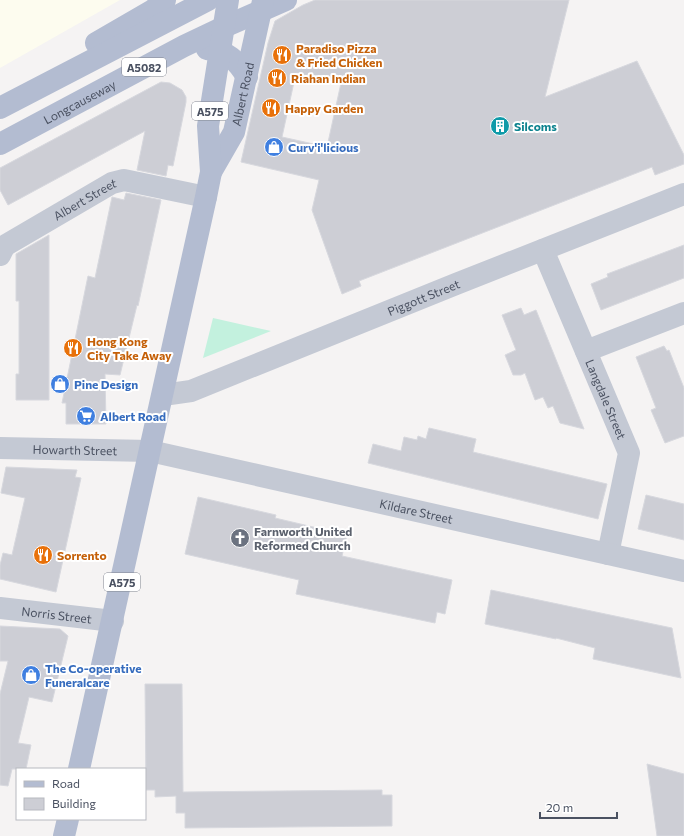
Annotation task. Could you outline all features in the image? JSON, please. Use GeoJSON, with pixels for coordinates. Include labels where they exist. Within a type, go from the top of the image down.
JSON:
{"type":"FeatureCollection","features":[{"type":"Feature","properties":{"kind":"main road","name":"A5082"},"geometry":{"type":"LineString","coordinates":[[57,78],[92,46],[153,10],[165,0]]}},
{"type":"Feature","properties":{"kind":"main road","name":"A5082"},"geometry":{"type":"LineString","coordinates":[[0,108],[208,0]]}},
{"type":"Feature","properties":{"kind":"main road","name":"A575"},"geometry":{"type":"LineString","coordinates":[[224,27],[228,0]]}},
{"type":"Feature","properties":{"kind":"main road","name":"A5082"},"geometry":{"type":"LineString","coordinates":[[224,27],[262,6],[286,0]]}},
{"type":"Feature","properties":{"kind":"main road","name":"Albert Road"},"geometry":{"type":"LineString","coordinates":[[211,172],[234,132],[262,6]]}},
{"type":"Feature","properties":{"kind":"main road","name":"Longcauseway"},"geometry":{"type":"LineString","coordinates":[[0,144],[184,46],[224,27]]}},
{"type":"Feature","properties":{"kind":"main road","name":"Albert Road"},"geometry":{"type":"LineString","coordinates":[[80,768],[211,172],[208,126],[224,27]]}},
{"type":"Feature","properties":{"kind":"main road"},"geometry":{"type":"LineString","coordinates":[[57,78],[102,69],[152,48],[184,46],[220,51],[235,61],[246,77]]}},
{"type":"Feature","properties":{"kind":"main road"},"geometry":{"type":"LineString","coordinates":[[64,836],[68,820]]}},
{"type":"Feature","properties":{"kind":"street","name":"Albert Street"},"geometry":{"type":"LineString","coordinates":[[0,255],[6,244],[112,183],[124,180],[206,197]]}},
{"type":"Feature","properties":{"kind":"street","name":"Piggott Street"},"geometry":{"type":"LineString","coordinates":[[163,395],[191,391],[684,194]]}},
{"type":"Feature","properties":{"kind":"street","name":"Langdale Street"},"geometry":{"type":"LineString","coordinates":[[543,250],[629,453],[608,554]]}},
{"type":"Feature","properties":{"kind":"street"},"geometry":{"type":"LineString","coordinates":[[586,351],[683,318]]}},
{"type":"Feature","properties":{"kind":"street","name":"Howarth Street"},"geometry":{"type":"LineString","coordinates":[[0,448],[150,451]]}},
{"type":"Feature","properties":{"kind":"street","name":"Kildare Street"},"geometry":{"type":"LineString","coordinates":[[150,451],[684,571]]}},
{"type":"Feature","properties":{"kind":"street","name":"Norris Street"},"geometry":{"type":"LineString","coordinates":[[0,608],[113,621]]}},
{"type":"Feature","properties":{"kind":"shaded area"},"geometry":{"type":"Polygon","coordinates":[[[0,0],[120,0],[0,68],[0,0]]]}},
{"type":"Feature","properties":{"kind":"green space"},"geometry":{"type":"Polygon","coordinates":[[[213,318],[271,331],[203,358],[213,318]]]}},
{"type":"Feature","properties":{"kind":"building","name":"Silcoms"},"geometry":{"type":"Polygon","coordinates":[[[315,0],[569,0],[545,97],[637,61],[684,155],[684,164],[655,175],[652,167],[359,281],[361,286],[342,294],[312,210],[319,180],[241,162],[268,43],[275,21],[315,0]],[[296,73],[282,137],[327,147],[341,83],[296,73]]]}},
{"type":"Feature","properties":{"kind":"building"},"geometry":{"type":"Polygon","coordinates":[[[161,82],[170,83],[182,90],[186,97],[173,166],[168,165],[166,176],[137,170],[145,131],[8,205],[0,190],[0,168],[161,82]]]}},
{"type":"Feature","properties":{"kind":"building"},"geometry":{"type":"Polygon","coordinates":[[[126,193],[161,200],[138,306],[137,305],[120,375],[105,374],[106,424],[66,424],[66,403],[62,403],[88,276],[95,278],[112,197],[124,200],[126,193]]]}},
{"type":"Feature","properties":{"kind":"building"},"geometry":{"type":"Polygon","coordinates":[[[49,235],[49,400],[16,400],[16,374],[19,374],[19,301],[16,301],[16,254],[49,235]]]}},
{"type":"Feature","properties":{"kind":"building"},"geometry":{"type":"Polygon","coordinates":[[[684,245],[684,278],[601,310],[591,284],[608,277],[607,274],[684,245]]]}},
{"type":"Feature","properties":{"kind":"building"},"geometry":{"type":"Polygon","coordinates":[[[521,308],[524,315],[536,310],[584,429],[560,423],[553,406],[548,408],[543,397],[535,400],[525,373],[521,375],[513,375],[505,355],[516,350],[502,315],[521,308]]]}},
{"type":"Feature","properties":{"kind":"building"},"geometry":{"type":"Polygon","coordinates":[[[664,346],[667,351],[669,350],[684,388],[684,436],[665,443],[651,410],[656,408],[636,357],[664,346]]]}},
{"type":"Feature","properties":{"kind":"building"},"geometry":{"type":"Polygon","coordinates":[[[429,428],[476,439],[473,452],[607,484],[598,519],[368,463],[373,444],[401,451],[404,437],[417,440],[418,436],[426,439],[429,428]]]}},
{"type":"Feature","properties":{"kind":"building"},"geometry":{"type":"Polygon","coordinates":[[[6,467],[77,470],[75,477],[81,478],[56,592],[0,579],[0,565],[3,553],[12,555],[25,498],[1,493],[6,467]]]}},
{"type":"Feature","properties":{"kind":"building"},"geometry":{"type":"Polygon","coordinates":[[[646,495],[684,504],[684,540],[638,529],[646,495]]]}},
{"type":"Feature","properties":{"kind":"building"},"geometry":{"type":"Polygon","coordinates":[[[198,497],[276,515],[275,518],[347,535],[342,556],[452,580],[445,614],[437,612],[435,623],[296,594],[299,580],[185,554],[198,497]]]}},
{"type":"Feature","properties":{"kind":"building"},"geometry":{"type":"Polygon","coordinates":[[[491,590],[672,628],[681,678],[593,659],[595,648],[556,638],[485,624],[491,590]]]}},
{"type":"Feature","properties":{"kind":"building","name":"The Co-operative Funeralcare"},"geometry":{"type":"Polygon","coordinates":[[[0,626],[60,629],[68,636],[52,702],[29,697],[18,743],[31,745],[26,768],[12,769],[8,786],[0,785],[0,694],[8,661],[0,661],[0,626]]]}},
{"type":"Feature","properties":{"kind":"building"},"geometry":{"type":"Polygon","coordinates":[[[145,684],[182,684],[183,792],[382,790],[382,795],[392,795],[392,826],[185,828],[185,813],[176,813],[176,796],[155,797],[155,790],[146,790],[145,684]]]}},
{"type":"Feature","properties":{"kind":"building"},"geometry":{"type":"Polygon","coordinates":[[[647,764],[684,774],[684,836],[657,836],[647,764]]]}},
{"type":"Feature","properties":{"kind":"place","name":"Paradiso Pizza & Fried Chicken"},"geometry":{"type":"Point","coordinates":[282,55]}},
{"type":"Feature","properties":{"kind":"place","name":"Riahan Indian"},"geometry":{"type":"Point","coordinates":[277,78]}},
{"type":"Feature","properties":{"kind":"place","name":"Happy Garden"},"geometry":{"type":"Point","coordinates":[271,108]}},
{"type":"Feature","properties":{"kind":"place","name":"Silcoms"},"geometry":{"type":"Point","coordinates":[500,126]}},
{"type":"Feature","properties":{"kind":"place","name":"Curv'i'licious"},"geometry":{"type":"Point","coordinates":[274,147]}},
{"type":"Feature","properties":{"kind":"place","name":"Hong Kong City Take Away"},"geometry":{"type":"Point","coordinates":[73,348]}},
{"type":"Feature","properties":{"kind":"place","name":"Pine Design"},"geometry":{"type":"Point","coordinates":[60,384]}},
{"type":"Feature","properties":{"kind":"place","name":"Albert Road"},"geometry":{"type":"Point","coordinates":[86,416]}},
{"type":"Feature","properties":{"kind":"place","name":"Farnworth United Reformed Church"},"geometry":{"type":"Point","coordinates":[240,538]}},
{"type":"Feature","properties":{"kind":"place","name":"Sorrento"},"geometry":{"type":"Point","coordinates":[43,555]}},
{"type":"Feature","properties":{"kind":"place","name":"The Co-operative Funeralcare"},"geometry":{"type":"Point","coordinates":[31,675]}}]}
